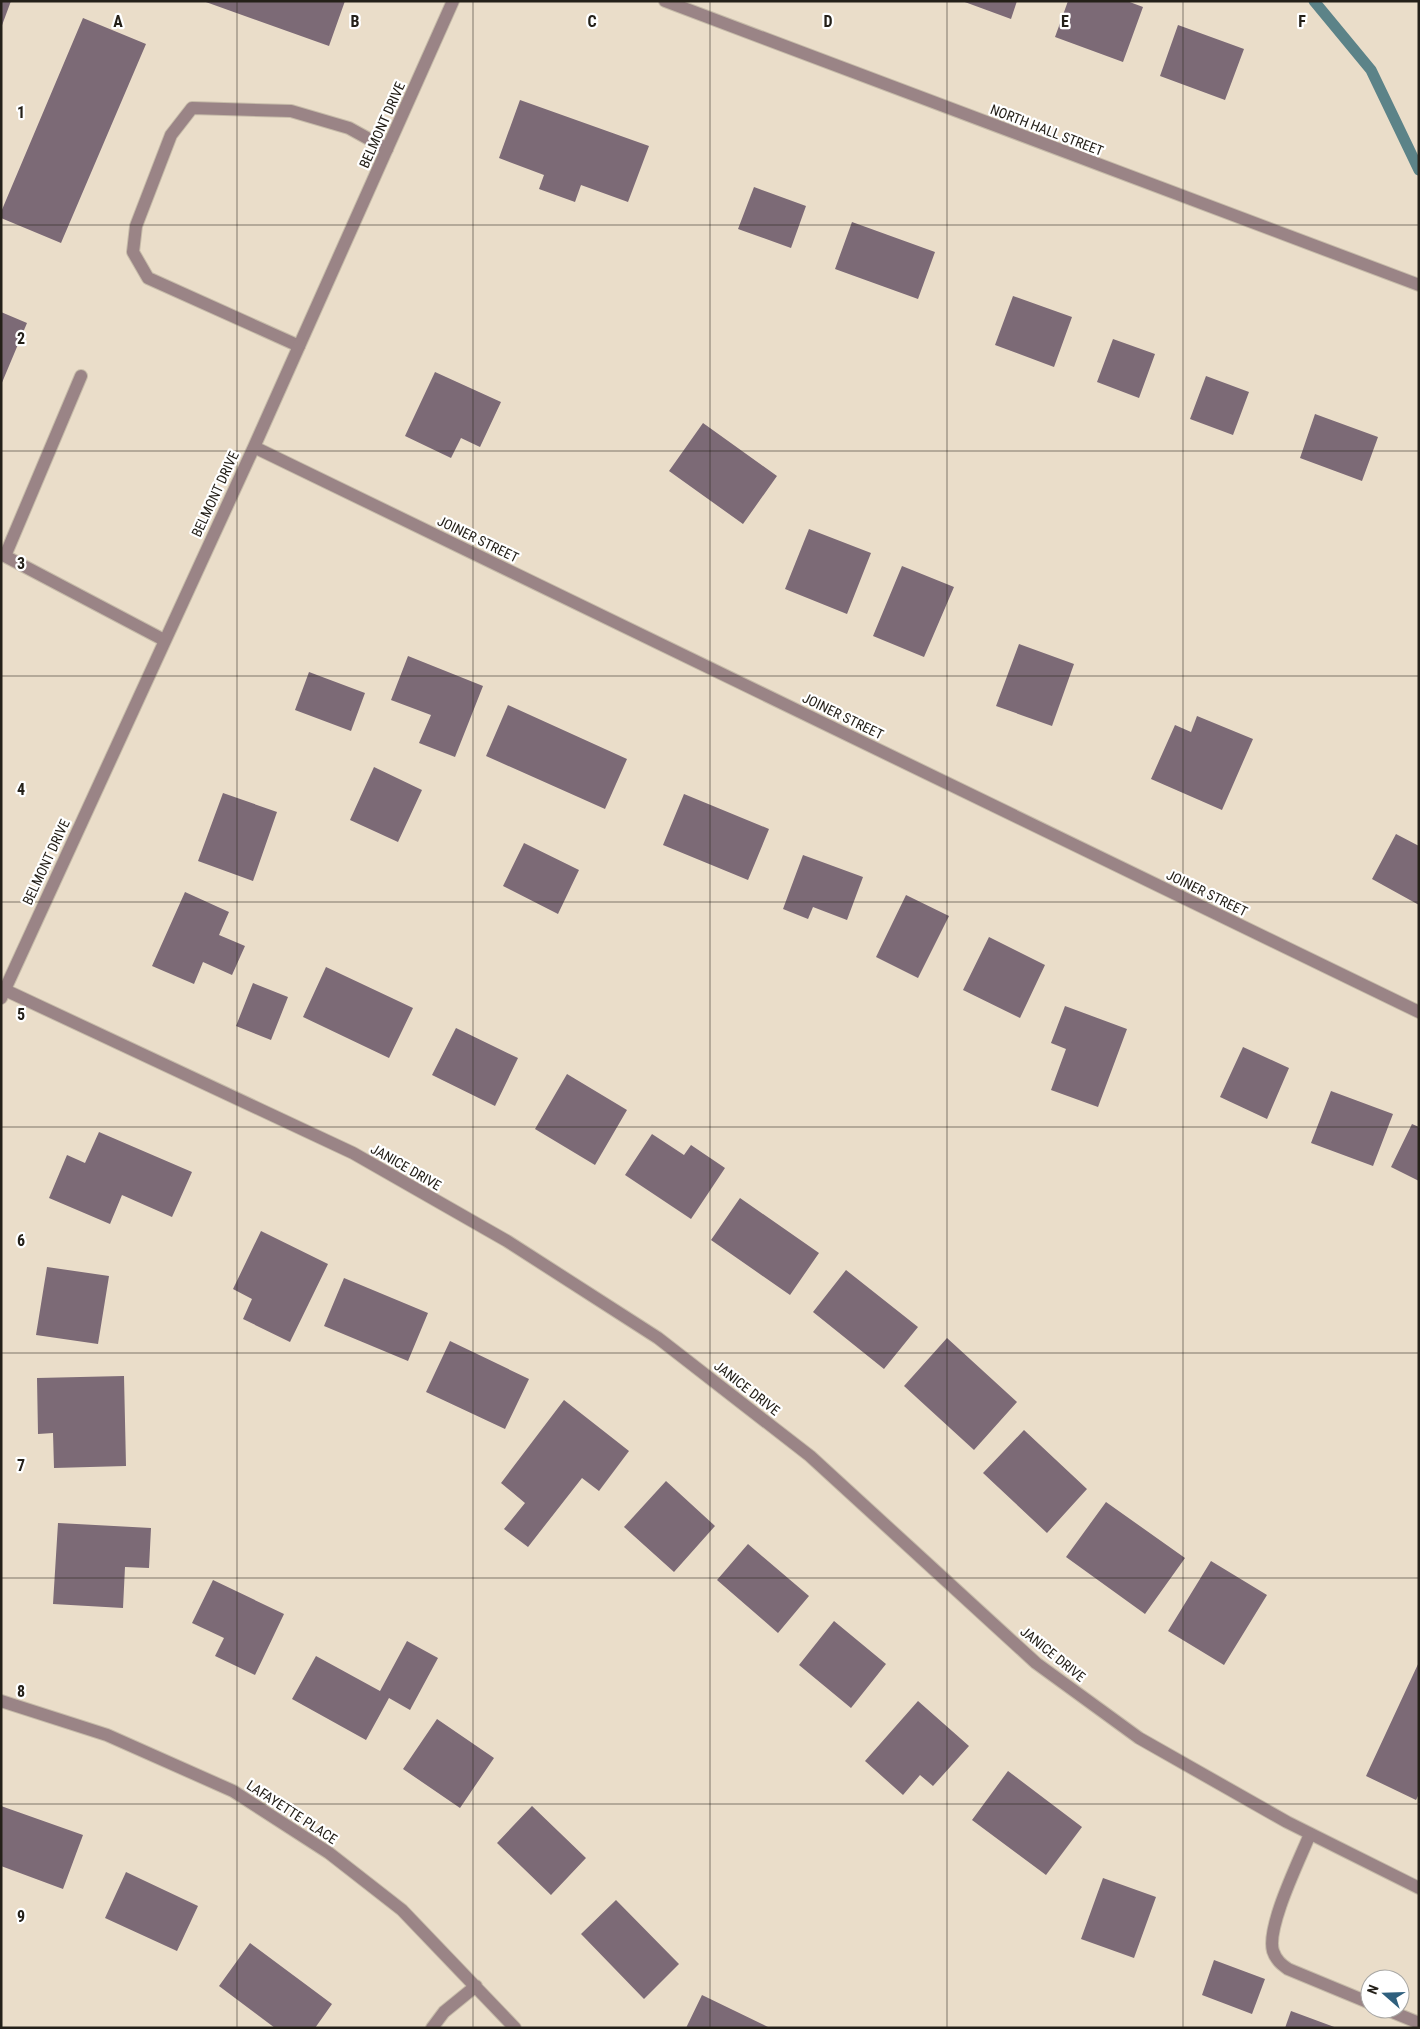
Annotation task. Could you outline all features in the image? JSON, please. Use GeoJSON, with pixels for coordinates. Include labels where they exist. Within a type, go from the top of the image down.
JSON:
{"type":"FeatureCollection","features":[{"type":"Feature","properties":{"kind":"street","name":"BELMONT DRIVE"},"geometry":{"type":"LineString","coordinates":[[3,994],[254,447],[453,1]]}},
{"type":"Feature","properties":{"kind":"street","name":"NORTH HALL STREET"},"geometry":{"type":"LineString","coordinates":[[665,1],[1419,286]]}},
{"type":"Feature","properties":{"kind":"street"},"geometry":{"type":"LineString","coordinates":[[299,346],[148,278],[133,252],[136,226],[171,134],[192,108],[291,111],[349,128],[387,149]]}},
{"type":"Feature","properties":{"kind":"street"},"geometry":{"type":"LineString","coordinates":[[81,376],[3,555],[164,640]]}},
{"type":"Feature","properties":{"kind":"street","name":"JOINER STREET"},"geometry":{"type":"LineString","coordinates":[[254,447],[1419,1012]]}},
{"type":"Feature","properties":{"kind":"street","name":"JANICE DRIVE"},"geometry":{"type":"LineString","coordinates":[[3,994],[352,1153],[507,1241],[650,1333],[810,1456],[1036,1663],[1138,1738],[1310,1834],[1419,1888]]}},
{"type":"Feature","properties":{"kind":"street","name":"LAFAYETTE PLACE"},"geometry":{"type":"LineString","coordinates":[[1,1701],[107,1735],[233,1791],[329,1853],[402,1910],[515,2028]]}},
{"type":"Feature","properties":{"kind":"street"},"geometry":{"type":"LineString","coordinates":[[1310,1834],[1273,1930],[1273,1950],[1278,1962],[1288,1969],[1360,1999]]}},
{"type":"Feature","properties":{"kind":"street"},"geometry":{"type":"LineString","coordinates":[[432,2028],[444,2012],[476,1986]]}},
{"type":"Feature","properties":{"kind":"building"},"geometry":{"type":"Polygon","coordinates":[[[1,1],[11,1],[1,28],[1,1]]]}},
{"type":"Feature","properties":{"kind":"building"},"geometry":{"type":"Polygon","coordinates":[[[203,1],[345,1],[329,46],[203,1]]]}},
{"type":"Feature","properties":{"kind":"building"},"geometry":{"type":"Polygon","coordinates":[[[962,1],[1017,1],[1011,19],[962,1]]]}},
{"type":"Feature","properties":{"kind":"building"},"geometry":{"type":"Polygon","coordinates":[[[1068,1],[1127,1],[1143,7],[1123,62],[1055,37],[1068,1]]]}},
{"type":"Feature","properties":{"kind":"building"},"geometry":{"type":"Polygon","coordinates":[[[83,18],[146,44],[61,243],[1,218],[1,212],[83,18]]]}},
{"type":"Feature","properties":{"kind":"building"},"geometry":{"type":"Polygon","coordinates":[[[1178,25],[1244,49],[1225,100],[1160,76],[1178,25]]]}},
{"type":"Feature","properties":{"kind":"building"},"geometry":{"type":"Polygon","coordinates":[[[520,100],[649,146],[628,202],[581,185],[575,202],[539,189],[544,175],[499,158],[520,100]]]}},
{"type":"Feature","properties":{"kind":"building"},"geometry":{"type":"Polygon","coordinates":[[[754,187],[806,206],[791,248],[738,229],[754,187]]]}},
{"type":"Feature","properties":{"kind":"building"},"geometry":{"type":"Polygon","coordinates":[[[852,222],[935,252],[918,299],[835,269],[852,222]]]}},
{"type":"Feature","properties":{"kind":"building"},"geometry":{"type":"Polygon","coordinates":[[[1013,296],[1072,317],[1054,367],[995,345],[1013,296]]]}},
{"type":"Feature","properties":{"kind":"building"},"geometry":{"type":"Polygon","coordinates":[[[1,312],[27,323],[1,385],[1,312]]]}},
{"type":"Feature","properties":{"kind":"building"},"geometry":{"type":"Polygon","coordinates":[[[1113,339],[1155,354],[1139,398],[1097,382],[1113,339]]]}},
{"type":"Feature","properties":{"kind":"building"},"geometry":{"type":"Polygon","coordinates":[[[435,372],[501,402],[480,447],[461,438],[451,458],[405,436],[435,372]]]}},
{"type":"Feature","properties":{"kind":"building"},"geometry":{"type":"Polygon","coordinates":[[[1206,376],[1249,392],[1233,435],[1190,419],[1206,376]]]}},
{"type":"Feature","properties":{"kind":"building"},"geometry":{"type":"Polygon","coordinates":[[[1315,414],[1378,437],[1362,481],[1300,458],[1315,414]]]}},
{"type":"Feature","properties":{"kind":"building"},"geometry":{"type":"Polygon","coordinates":[[[703,423],[777,476],[743,524],[669,471],[703,423]]]}},
{"type":"Feature","properties":{"kind":"building"},"geometry":{"type":"Polygon","coordinates":[[[809,529],[871,553],[847,614],[785,589],[809,529]]]}},
{"type":"Feature","properties":{"kind":"building"},"geometry":{"type":"Polygon","coordinates":[[[902,566],[954,587],[924,657],[873,636],[902,566]]]}},
{"type":"Feature","properties":{"kind":"building"},"geometry":{"type":"Polygon","coordinates":[[[1019,644],[1074,664],[1052,726],[996,706],[1019,644]]]}},
{"type":"Feature","properties":{"kind":"building"},"geometry":{"type":"Polygon","coordinates":[[[408,656],[483,686],[455,757],[419,743],[431,715],[391,700],[408,656]]]}},
{"type":"Feature","properties":{"kind":"building"},"geometry":{"type":"Polygon","coordinates":[[[309,672],[365,693],[351,731],[295,710],[309,672]]]}},
{"type":"Feature","properties":{"kind":"building"},"geometry":{"type":"Polygon","coordinates":[[[508,705],[627,759],[605,809],[486,756],[508,705]]]}},
{"type":"Feature","properties":{"kind":"building"},"geometry":{"type":"Polygon","coordinates":[[[1197,716],[1253,739],[1222,810],[1151,779],[1175,725],[1191,732],[1197,716]]]}},
{"type":"Feature","properties":{"kind":"building"},"geometry":{"type":"Polygon","coordinates":[[[374,767],[422,790],[398,842],[350,820],[374,767]]]}},
{"type":"Feature","properties":{"kind":"building"},"geometry":{"type":"Polygon","coordinates":[[[223,793],[277,812],[253,881],[198,861],[223,793]]]}},
{"type":"Feature","properties":{"kind":"building"},"geometry":{"type":"Polygon","coordinates":[[[684,794],[769,829],[748,880],[663,845],[684,794]]]}},
{"type":"Feature","properties":{"kind":"building"},"geometry":{"type":"Polygon","coordinates":[[[1396,834],[1419,846],[1419,905],[1372,879],[1396,834]]]}},
{"type":"Feature","properties":{"kind":"building"},"geometry":{"type":"Polygon","coordinates":[[[524,843],[579,870],[558,914],[503,886],[524,843]]]}},
{"type":"Feature","properties":{"kind":"building"},"geometry":{"type":"Polygon","coordinates":[[[803,855],[863,877],[847,920],[813,907],[808,919],[783,909],[803,855]]]}},
{"type":"Feature","properties":{"kind":"building"},"geometry":{"type":"Polygon","coordinates":[[[185,892],[229,912],[219,935],[245,946],[232,975],[203,962],[194,984],[152,966],[185,892]]]}},
{"type":"Feature","properties":{"kind":"building"},"geometry":{"type":"Polygon","coordinates":[[[906,895],[949,916],[918,978],[876,957],[906,895]]]}},
{"type":"Feature","properties":{"kind":"building"},"geometry":{"type":"Polygon","coordinates":[[[989,937],[1045,965],[1020,1018],[963,990],[989,937]]]}},
{"type":"Feature","properties":{"kind":"building"},"geometry":{"type":"Polygon","coordinates":[[[326,967],[413,1008],[389,1058],[303,1017],[326,967]]]}},
{"type":"Feature","properties":{"kind":"building"},"geometry":{"type":"Polygon","coordinates":[[[253,983],[288,997],[271,1040],[236,1026],[253,983]]]}},
{"type":"Feature","properties":{"kind":"building"},"geometry":{"type":"Polygon","coordinates":[[[1065,1006],[1127,1029],[1098,1107],[1051,1090],[1066,1049],[1051,1043],[1065,1006]]]}},
{"type":"Feature","properties":{"kind":"building"},"geometry":{"type":"Polygon","coordinates":[[[456,1028],[518,1058],[495,1106],[432,1075],[456,1028]]]}},
{"type":"Feature","properties":{"kind":"building"},"geometry":{"type":"Polygon","coordinates":[[[1243,1047],[1289,1068],[1267,1119],[1220,1097],[1243,1047]]]}},
{"type":"Feature","properties":{"kind":"building"},"geometry":{"type":"Polygon","coordinates":[[[567,1074],[627,1110],[595,1165],[535,1129],[567,1074]]]}},
{"type":"Feature","properties":{"kind":"building"},"geometry":{"type":"Polygon","coordinates":[[[1331,1091],[1393,1114],[1373,1166],[1311,1143],[1331,1091]]]}},
{"type":"Feature","properties":{"kind":"building"},"geometry":{"type":"Polygon","coordinates":[[[1412,1124],[1419,1127],[1419,1181],[1391,1167],[1412,1124]]]}},
{"type":"Feature","properties":{"kind":"building"},"geometry":{"type":"Polygon","coordinates":[[[99,1132],[192,1172],[172,1217],[122,1195],[110,1224],[49,1198],[67,1155],[85,1163],[99,1132]]]}},
{"type":"Feature","properties":{"kind":"building"},"geometry":{"type":"Polygon","coordinates":[[[652,1134],[684,1155],[691,1145],[725,1168],[691,1219],[625,1175],[652,1134]]]}},
{"type":"Feature","properties":{"kind":"building"},"geometry":{"type":"Polygon","coordinates":[[[740,1198],[819,1253],[790,1295],[711,1240],[740,1198]]]}},
{"type":"Feature","properties":{"kind":"building"},"geometry":{"type":"Polygon","coordinates":[[[261,1231],[328,1264],[290,1342],[243,1319],[252,1299],[233,1289],[261,1231]]]}},
{"type":"Feature","properties":{"kind":"building"},"geometry":{"type":"Polygon","coordinates":[[[47,1267],[109,1276],[98,1344],[36,1335],[47,1267]]]}},
{"type":"Feature","properties":{"kind":"building"},"geometry":{"type":"Polygon","coordinates":[[[846,1270],[918,1327],[884,1369],[813,1312],[846,1270]]]}},
{"type":"Feature","properties":{"kind":"building"},"geometry":{"type":"Polygon","coordinates":[[[344,1278],[428,1313],[408,1361],[324,1326],[344,1278]]]}},
{"type":"Feature","properties":{"kind":"building"},"geometry":{"type":"Polygon","coordinates":[[[947,1338],[1017,1402],[974,1450],[904,1386],[947,1338]]]}},
{"type":"Feature","properties":{"kind":"building"},"geometry":{"type":"Polygon","coordinates":[[[450,1341],[529,1379],[505,1429],[426,1392],[450,1341]]]}},
{"type":"Feature","properties":{"kind":"building"},"geometry":{"type":"Polygon","coordinates":[[[124,1376],[126,1466],[54,1468],[53,1433],[38,1434],[37,1378],[124,1376]]]}},
{"type":"Feature","properties":{"kind":"building"},"geometry":{"type":"Polygon","coordinates":[[[564,1400],[629,1451],[599,1491],[582,1478],[528,1547],[504,1529],[525,1503],[501,1483],[564,1400]]]}},
{"type":"Feature","properties":{"kind":"building"},"geometry":{"type":"Polygon","coordinates":[[[1024,1430],[1087,1489],[1047,1533],[983,1473],[1024,1430]]]}},
{"type":"Feature","properties":{"kind":"building"},"geometry":{"type":"Polygon","coordinates":[[[666,1481],[715,1526],[674,1572],[624,1527],[666,1481]]]}},
{"type":"Feature","properties":{"kind":"building"},"geometry":{"type":"Polygon","coordinates":[[[1106,1502],[1185,1558],[1145,1614],[1066,1557],[1106,1502]]]}},
{"type":"Feature","properties":{"kind":"building"},"geometry":{"type":"Polygon","coordinates":[[[58,1523],[151,1528],[149,1568],[125,1567],[123,1608],[53,1604],[58,1523]]]}},
{"type":"Feature","properties":{"kind":"building"},"geometry":{"type":"Polygon","coordinates":[[[748,1544],[809,1596],[778,1633],[717,1580],[748,1544]]]}},
{"type":"Feature","properties":{"kind":"building"},"geometry":{"type":"Polygon","coordinates":[[[1211,1561],[1267,1595],[1224,1665],[1168,1631],[1211,1561]]]}},
{"type":"Feature","properties":{"kind":"building"},"geometry":{"type":"Polygon","coordinates":[[[213,1580],[284,1614],[255,1675],[215,1656],[224,1638],[192,1623],[213,1580]]]}},
{"type":"Feature","properties":{"kind":"building"},"geometry":{"type":"Polygon","coordinates":[[[834,1621],[886,1664],[851,1708],[799,1665],[834,1621]]]}},
{"type":"Feature","properties":{"kind":"building"},"geometry":{"type":"Polygon","coordinates":[[[407,1641],[438,1658],[410,1710],[389,1698],[366,1740],[292,1699],[316,1656],[380,1691],[407,1641]]]}},
{"type":"Feature","properties":{"kind":"building"},"geometry":{"type":"Polygon","coordinates":[[[1419,1662],[1419,1794],[1416,1800],[1366,1776],[1419,1662]]]}},
{"type":"Feature","properties":{"kind":"building"},"geometry":{"type":"Polygon","coordinates":[[[918,1701],[969,1746],[933,1786],[920,1775],[903,1795],[865,1761],[918,1701]]]}},
{"type":"Feature","properties":{"kind":"building"},"geometry":{"type":"Polygon","coordinates":[[[437,1719],[494,1758],[460,1808],[403,1769],[437,1719]]]}},
{"type":"Feature","properties":{"kind":"building"},"geometry":{"type":"Polygon","coordinates":[[[1008,1771],[1082,1827],[1046,1875],[972,1820],[1008,1771]]]}},
{"type":"Feature","properties":{"kind":"building"},"geometry":{"type":"Polygon","coordinates":[[[1,1806],[83,1835],[63,1889],[1,1866],[1,1806]]]}},
{"type":"Feature","properties":{"kind":"building"},"geometry":{"type":"Polygon","coordinates":[[[532,1806],[586,1858],[551,1895],[497,1843],[532,1806]]]}},
{"type":"Feature","properties":{"kind":"building"},"geometry":{"type":"Polygon","coordinates":[[[126,1872],[198,1906],[177,1951],[105,1918],[126,1872]]]}},
{"type":"Feature","properties":{"kind":"building"},"geometry":{"type":"Polygon","coordinates":[[[1103,1878],[1156,1897],[1134,1958],[1081,1939],[1103,1878]]]}},
{"type":"Feature","properties":{"kind":"building"},"geometry":{"type":"Polygon","coordinates":[[[616,1900],[679,1964],[644,1999],[581,1934],[616,1900]]]}},
{"type":"Feature","properties":{"kind":"building"},"geometry":{"type":"Polygon","coordinates":[[[250,1943],[332,2004],[315,2028],[275,2028],[219,1986],[250,1943]]]}},
{"type":"Feature","properties":{"kind":"building"},"geometry":{"type":"Polygon","coordinates":[[[1214,1960],[1265,1979],[1252,2014],[1202,1995],[1214,1960]]]}},
{"type":"Feature","properties":{"kind":"building"},"geometry":{"type":"Polygon","coordinates":[[[702,1995],[770,2028],[686,2028],[702,1995]]]}},
{"type":"Feature","properties":{"kind":"building"},"geometry":{"type":"Polygon","coordinates":[[[1291,2011],[1337,2028],[1285,2028],[1291,2011]]]}},
{"type":"Feature","properties":{"kind":"waterway"},"geometry":{"type":"LineString","coordinates":[[1314,1],[1371,70],[1419,170]]}}]}
